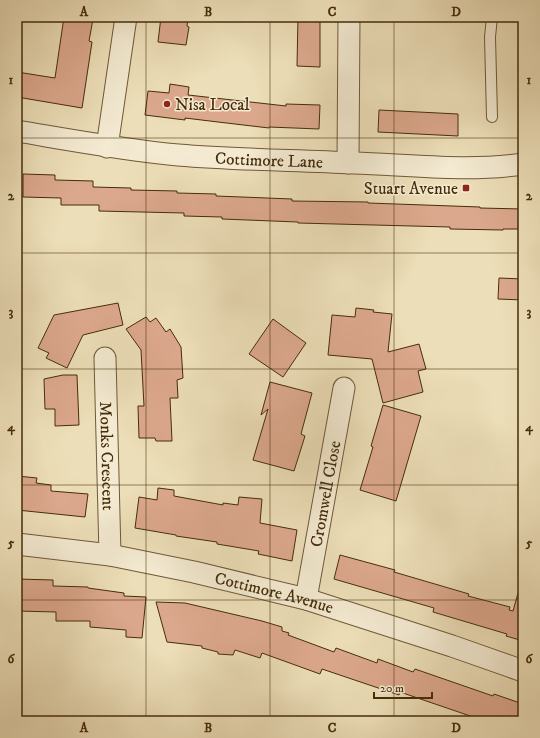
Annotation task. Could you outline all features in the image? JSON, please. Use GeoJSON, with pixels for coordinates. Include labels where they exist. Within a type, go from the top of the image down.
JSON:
{"type":"FeatureCollection","features":[{"type":"Feature","properties":{"kind":"street"},"geometry":{"type":"LineString","coordinates":[[106,146],[126,17]]}},
{"type":"Feature","properties":{"kind":"street"},"geometry":{"type":"LineString","coordinates":[[348,163],[349,17]]}},
{"type":"Feature","properties":{"kind":"street","name":"Cottimore Lane"},"geometry":{"type":"LineString","coordinates":[[17,131],[106,146],[179,155],[456,167],[507,166],[523,164]]}},
{"type":"Feature","properties":{"kind":"street","name":"Monks Crescent"},"geometry":{"type":"LineString","coordinates":[[105,358],[110,555]]}},
{"type":"Feature","properties":{"kind":"street","name":"Cromwell Close"},"geometry":{"type":"LineString","coordinates":[[306,599],[344,388]]}},
{"type":"Feature","properties":{"kind":"street","name":"Cottimore Avenue"},"geometry":{"type":"LineString","coordinates":[[17,544],[110,555],[194,572],[306,599],[452,646],[523,671]]}},
{"type":"Feature","properties":{"kind":"lane"},"geometry":{"type":"LineString","coordinates":[[492,17],[490,37],[492,117]]}},
{"type":"Feature","properties":{"kind":"building"},"geometry":{"type":"Polygon","coordinates":[[[64,17],[93,19],[89,41],[92,42],[82,108],[17,97],[17,72],[55,78],[64,17]]]}},
{"type":"Feature","properties":{"kind":"building"},"geometry":{"type":"Polygon","coordinates":[[[161,17],[188,17],[187,26],[189,27],[186,45],[158,42],[161,17]]]}},
{"type":"Feature","properties":{"kind":"building"},"geometry":{"type":"Polygon","coordinates":[[[298,17],[320,17],[320,67],[297,66],[298,17]]]}},
{"type":"Feature","properties":{"kind":"building"},"geometry":{"type":"Polygon","coordinates":[[[170,84],[189,87],[188,95],[286,106],[286,104],[320,105],[319,129],[269,128],[145,115],[148,91],[169,93],[170,84]]]}},
{"type":"Feature","properties":{"kind":"building"},"geometry":{"type":"Polygon","coordinates":[[[379,110],[458,114],[458,136],[378,132],[379,110]]]}},
{"type":"Feature","properties":{"kind":"building"},"geometry":{"type":"Polygon","coordinates":[[[23,174],[55,175],[55,180],[93,181],[93,187],[177,191],[177,193],[216,194],[216,196],[292,199],[292,201],[368,202],[523,209],[523,229],[450,229],[450,227],[298,223],[222,219],[222,217],[184,216],[184,213],[99,211],[99,205],[61,205],[61,198],[23,197],[23,174]]]}},
{"type":"Feature","properties":{"kind":"building"},"geometry":{"type":"Polygon","coordinates":[[[499,278],[523,279],[523,300],[498,299],[499,278]]]}},
{"type":"Feature","properties":{"kind":"building"},"geometry":{"type":"Polygon","coordinates":[[[118,303],[123,325],[83,335],[67,368],[46,358],[49,353],[38,348],[54,315],[118,303]]]}},
{"type":"Feature","properties":{"kind":"building"},"geometry":{"type":"Polygon","coordinates":[[[356,308],[392,314],[388,352],[419,344],[426,369],[418,371],[423,392],[383,403],[372,359],[328,355],[332,315],[355,317],[356,308]]]}},
{"type":"Feature","properties":{"kind":"building"},"geometry":{"type":"Polygon","coordinates":[[[146,317],[150,322],[156,318],[166,332],[170,329],[181,347],[183,378],[177,380],[178,398],[170,398],[172,441],[156,441],[155,438],[139,438],[138,406],[144,406],[141,350],[126,329],[146,317]]]}},
{"type":"Feature","properties":{"kind":"building"},"geometry":{"type":"Polygon","coordinates":[[[273,319],[306,343],[283,377],[249,354],[273,319]]]}},
{"type":"Feature","properties":{"kind":"building"},"geometry":{"type":"Polygon","coordinates":[[[63,375],[77,375],[79,425],[55,426],[55,409],[45,409],[44,379],[63,375]]]}},
{"type":"Feature","properties":{"kind":"building"},"geometry":{"type":"Polygon","coordinates":[[[270,382],[312,393],[301,434],[305,436],[294,471],[253,460],[268,409],[261,415],[270,382]]]}},
{"type":"Feature","properties":{"kind":"building"},"geometry":{"type":"Polygon","coordinates":[[[383,405],[421,416],[396,501],[360,490],[373,447],[371,446],[383,405]]]}},
{"type":"Feature","properties":{"kind":"building"},"geometry":{"type":"Polygon","coordinates":[[[17,476],[37,478],[36,483],[51,485],[51,491],[88,494],[85,517],[17,510],[17,476]]]}},
{"type":"Feature","properties":{"kind":"building"},"geometry":{"type":"Polygon","coordinates":[[[158,488],[174,490],[174,496],[223,505],[223,503],[238,505],[239,497],[262,499],[260,523],[297,530],[292,561],[258,554],[259,551],[217,544],[217,542],[135,528],[139,497],[157,500],[158,488]]]}},
{"type":"Feature","properties":{"kind":"building"},"geometry":{"type":"Polygon","coordinates":[[[340,555],[395,570],[394,572],[469,594],[468,596],[510,607],[509,610],[513,611],[518,593],[523,594],[523,641],[506,636],[507,634],[433,612],[434,608],[334,579],[340,555]]]}},
{"type":"Feature","properties":{"kind":"building"},"geometry":{"type":"Polygon","coordinates":[[[17,579],[53,580],[53,586],[88,587],[124,593],[124,596],[146,597],[142,638],[126,637],[126,630],[90,627],[90,621],[56,621],[56,612],[17,611],[17,579]]]}},
{"type":"Feature","properties":{"kind":"building"},"geometry":{"type":"Polygon","coordinates":[[[156,602],[185,603],[262,621],[282,627],[282,631],[289,633],[288,635],[334,652],[336,648],[377,663],[378,659],[413,672],[415,669],[493,696],[494,694],[523,704],[523,721],[492,721],[480,717],[479,719],[400,692],[399,695],[322,669],[320,674],[262,653],[260,658],[235,650],[233,655],[218,654],[218,652],[202,648],[202,646],[167,642],[156,602]]]}},
{"type":"Feature","properties":{"kind":"place","name":"Nisa Local"},"geometry":{"type":"Point","coordinates":[167,104]}},
{"type":"Feature","properties":{"kind":"place","name":"Stuart Avenue"},"geometry":{"type":"Point","coordinates":[466,188]}}]}
